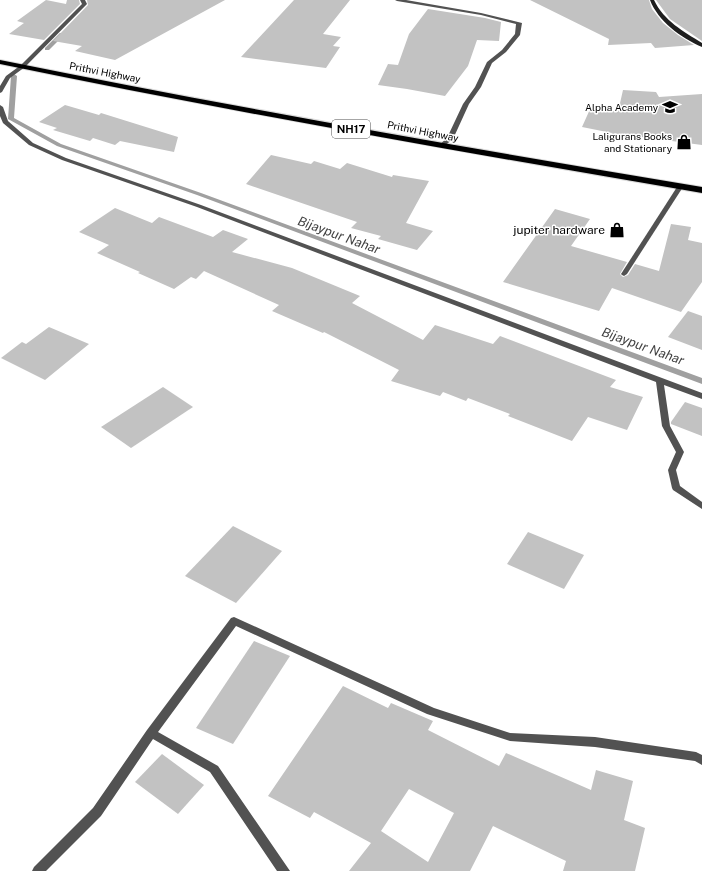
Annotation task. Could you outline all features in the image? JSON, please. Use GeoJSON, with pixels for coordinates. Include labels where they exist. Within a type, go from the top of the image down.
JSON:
{"type":"FeatureCollection","features":[{"type":"Feature","properties":{"kind":"highway","name":"Prithvi Highway"},"geometry":{"type":"LineString","coordinates":[[0,62],[109,84],[441,146],[702,190]]}},
{"type":"Feature","properties":{"kind":"main road"},"geometry":{"type":"LineString","coordinates":[[652,0],[658,14],[670,24],[702,45]]}},
{"type":"Feature","properties":{"kind":"street"},"geometry":{"type":"LineString","coordinates":[[0,91],[8,77],[23,66],[85,4],[82,0]]}},
{"type":"Feature","properties":{"kind":"street"},"geometry":{"type":"LineString","coordinates":[[397,0],[442,9],[481,14],[519,23],[518,34],[508,44],[504,51],[490,62],[478,87],[466,104],[450,139],[441,146]]}},
{"type":"Feature","properties":{"kind":"street"},"geometry":{"type":"LineString","coordinates":[[0,107],[5,122],[31,144],[64,159],[199,206],[702,396]]}},
{"type":"Feature","properties":{"kind":"street"},"geometry":{"type":"LineString","coordinates":[[624,274],[680,187]]}},
{"type":"Feature","properties":{"kind":"street"},"geometry":{"type":"LineString","coordinates":[[660,380],[666,426],[680,452],[672,470],[676,488],[702,506]]}},
{"type":"Feature","properties":{"kind":"street"},"geometry":{"type":"LineString","coordinates":[[38,871],[97,812],[151,732],[234,621],[328,666],[431,711],[510,737],[595,742],[696,757],[702,760]]}},
{"type":"Feature","properties":{"kind":"street"},"geometry":{"type":"LineString","coordinates":[[151,732],[214,769],[284,871]]}},
{"type":"Feature","properties":{"kind":"building"},"geometry":{"type":"Polygon","coordinates":[[[46,0],[66,4],[67,0],[79,0],[80,4],[44,40],[9,34],[24,23],[17,21],[46,0]]]}},
{"type":"Feature","properties":{"kind":"building"},"geometry":{"type":"Polygon","coordinates":[[[87,0],[225,0],[115,60],[75,51],[82,46],[53,41],[88,5],[87,0]]]}},
{"type":"Feature","properties":{"kind":"building"},"geometry":{"type":"Polygon","coordinates":[[[294,0],[350,0],[323,34],[341,37],[333,46],[340,47],[326,68],[241,57],[294,0]]]}},
{"type":"Feature","properties":{"kind":"building"},"geometry":{"type":"Polygon","coordinates":[[[530,0],[649,0],[652,9],[663,23],[694,45],[655,48],[651,43],[608,45],[609,39],[530,0]]]}},
{"type":"Feature","properties":{"kind":"building"},"geometry":{"type":"Polygon","coordinates":[[[656,0],[702,0],[702,41],[670,19],[656,0]]]}},
{"type":"Feature","properties":{"kind":"building"},"geometry":{"type":"Polygon","coordinates":[[[428,9],[501,22],[499,41],[477,40],[468,66],[445,96],[378,85],[388,64],[398,65],[409,34],[428,9]]]}},
{"type":"Feature","properties":{"kind":"building"},"geometry":{"type":"Polygon","coordinates":[[[623,90],[656,92],[659,97],[702,94],[702,145],[634,136],[631,141],[610,138],[612,133],[582,127],[591,107],[618,112],[623,90]]]}},
{"type":"Feature","properties":{"kind":"building"},"geometry":{"type":"Polygon","coordinates":[[[65,105],[99,115],[101,113],[178,137],[174,152],[120,141],[115,145],[93,138],[90,141],[53,130],[57,128],[39,122],[65,105]]]}},
{"type":"Feature","properties":{"kind":"building"},"geometry":{"type":"Polygon","coordinates":[[[271,155],[311,164],[314,161],[340,169],[347,163],[392,177],[393,175],[429,181],[406,223],[433,231],[417,250],[378,239],[381,236],[351,228],[357,222],[246,184],[271,155]]]}},
{"type":"Feature","properties":{"kind":"building"},"geometry":{"type":"Polygon","coordinates":[[[115,208],[152,223],[159,217],[213,237],[223,230],[248,239],[232,252],[292,268],[360,296],[352,303],[423,340],[435,325],[493,344],[500,336],[616,380],[610,387],[643,397],[627,430],[588,417],[572,441],[508,416],[510,414],[468,398],[466,401],[443,392],[440,396],[391,381],[399,370],[324,332],[323,333],[272,311],[279,305],[204,271],[196,279],[191,277],[174,289],[97,253],[109,245],[79,232],[115,208]]]}},
{"type":"Feature","properties":{"kind":"building"},"geometry":{"type":"Polygon","coordinates":[[[555,209],[590,219],[571,246],[627,262],[620,274],[623,277],[628,275],[635,264],[659,271],[671,224],[691,227],[688,240],[702,243],[702,282],[681,312],[612,288],[599,311],[503,282],[555,209]]]}},
{"type":"Feature","properties":{"kind":"building"},"geometry":{"type":"Polygon","coordinates":[[[688,311],[702,316],[702,350],[668,337],[688,311]]]}},
{"type":"Feature","properties":{"kind":"building"},"geometry":{"type":"Polygon","coordinates":[[[49,327],[89,344],[45,380],[1,358],[22,342],[26,344],[49,327]]]}},
{"type":"Feature","properties":{"kind":"building"},"geometry":{"type":"Polygon","coordinates":[[[163,387],[193,407],[131,448],[101,427],[163,387]]]}},
{"type":"Feature","properties":{"kind":"building"},"geometry":{"type":"Polygon","coordinates":[[[685,402],[702,408],[702,436],[671,424],[685,402]]]}},
{"type":"Feature","properties":{"kind":"building"},"geometry":{"type":"Polygon","coordinates":[[[233,526],[282,551],[236,603],[185,576],[233,526]]]}},
{"type":"Feature","properties":{"kind":"building"},"geometry":{"type":"Polygon","coordinates":[[[528,532],[584,555],[564,589],[507,564],[528,532]]]}},
{"type":"Feature","properties":{"kind":"building"},"geometry":{"type":"Polygon","coordinates":[[[254,641],[290,656],[233,744],[196,728],[254,641]]]}},
{"type":"Feature","properties":{"kind":"building"},"geometry":{"type":"Polygon","coordinates":[[[343,686],[388,708],[391,703],[433,721],[428,730],[499,766],[506,753],[591,790],[596,770],[633,781],[624,820],[645,828],[635,871],[563,871],[566,861],[493,826],[470,871],[349,871],[371,843],[314,812],[310,818],[268,796],[343,686]],[[409,789],[381,831],[428,862],[454,813],[409,789]]]}},
{"type":"Feature","properties":{"kind":"building"},"geometry":{"type":"Polygon","coordinates":[[[162,754],[204,785],[178,814],[135,782],[162,754]]]}},
{"type":"Feature","properties":{"kind":"waterway","name":"Bijaypur Nahar"},"geometry":{"type":"LineString","coordinates":[[47,49],[62,34]]}},
{"type":"Feature","properties":{"kind":"waterway","name":"Bijaypur Nahar"},"geometry":{"type":"LineString","coordinates":[[14,76],[11,119],[59,145],[199,194],[702,381]]}},
{"type":"Feature","properties":{"kind":"place","name":"Alpha Academy"},"geometry":{"type":"Point","coordinates":[670,107]}},
{"type":"Feature","properties":{"kind":"place","name":"Laligurans Books and Stationary"},"geometry":{"type":"Point","coordinates":[684,142]}},
{"type":"Feature","properties":{"kind":"place","name":"jupiter hardware"},"geometry":{"type":"Point","coordinates":[617,230]}}]}
